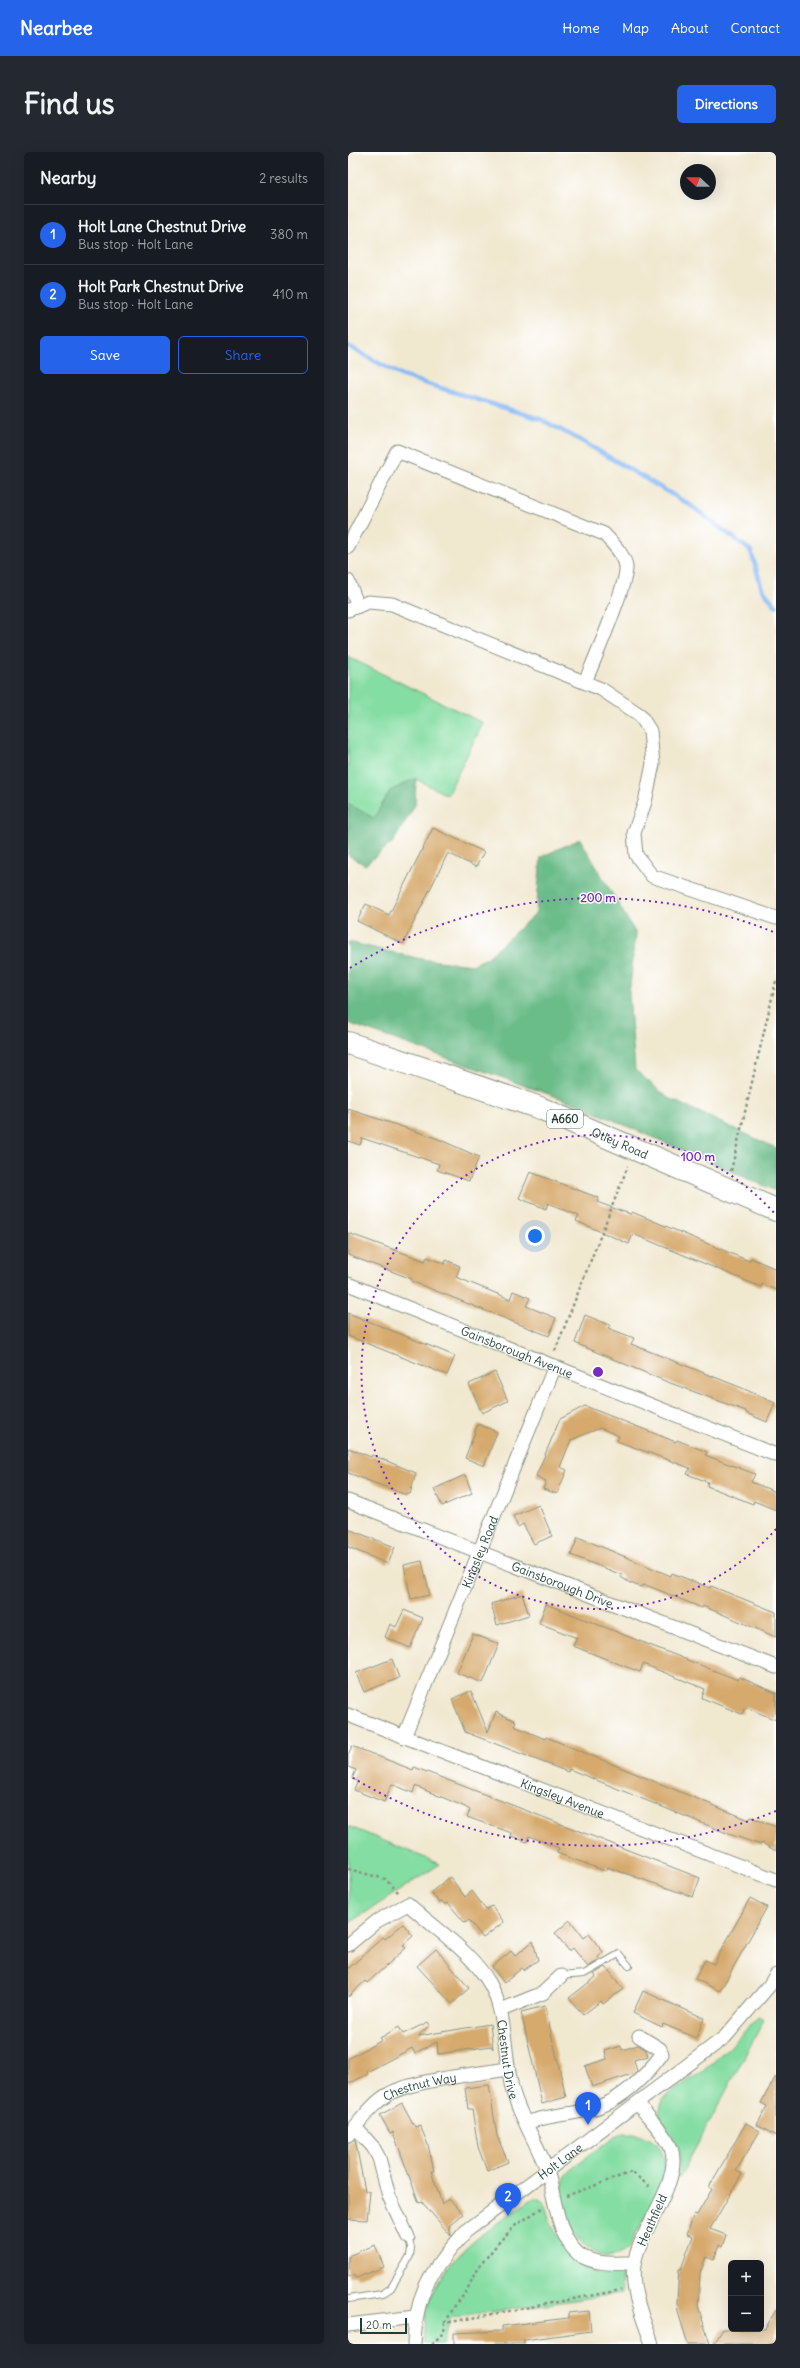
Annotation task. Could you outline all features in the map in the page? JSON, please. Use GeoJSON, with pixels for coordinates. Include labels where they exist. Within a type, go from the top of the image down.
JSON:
{"type":"FeatureCollection","features":[{"type":"Feature","properties":{"kind":"highway","name":"Otley Road"},"geometry":{"type":"LineString","coordinates":[[348,1043],[540,1108],[776,1210]]}},
{"type":"Feature","properties":{"kind":"street"},"geometry":{"type":"LineString","coordinates":[[348,547],[397,451],[604,534],[619,552],[626,567],[621,591],[585,682]]}},
{"type":"Feature","properties":{"kind":"street"},"geometry":{"type":"LineString","coordinates":[[348,581],[353,608],[368,602],[392,604],[585,682],[621,700],[640,715],[650,731],[653,764],[645,802],[634,833],[636,855],[652,876],[776,918]]}},
{"type":"Feature","properties":{"kind":"street","name":"Gainsborough Avenue"},"geometry":{"type":"LineString","coordinates":[[348,1284],[776,1455]]}},
{"type":"Feature","properties":{"kind":"street","name":"Kingsley Road"},"geometry":{"type":"LineString","coordinates":[[404,1737],[552,1365]]}},
{"type":"Feature","properties":{"kind":"street","name":"Gainsborough Drive"},"geometry":{"type":"LineString","coordinates":[[348,1501],[776,1667]]}},
{"type":"Feature","properties":{"kind":"street","name":"Kingsley Avenue"},"geometry":{"type":"LineString","coordinates":[[348,1715],[776,1880]]}},
{"type":"Feature","properties":{"kind":"street","name":"Chestnut Drive"},"geometry":{"type":"LineString","coordinates":[[348,1945],[377,1921],[408,1904],[478,1967],[490,1984],[501,2010],[508,2069],[514,2093],[547,2170],[553,2201],[560,2223],[570,2242],[582,2256],[600,2263],[634,2263]]}},
{"type":"Feature","properties":{"kind":"street","name":"Holt Lane"},"geometry":{"type":"LineString","coordinates":[[414,2344],[415,2317],[423,2291],[434,2269],[465,2232],[638,2104],[725,2037],[772,1988],[776,1975]]}},
{"type":"Feature","properties":{"kind":"street"},"geometry":{"type":"LineString","coordinates":[[501,2010],[543,1993],[561,1976]]}},
{"type":"Feature","properties":{"kind":"street"},"geometry":{"type":"LineString","coordinates":[[526,2123],[610,2102],[646,2075],[662,2054],[660,2049],[639,2036]]}},
{"type":"Feature","properties":{"kind":"street","name":"Chestnut Way"},"geometry":{"type":"LineString","coordinates":[[352,2131],[373,2106],[389,2094],[406,2087],[508,2069]]}},
{"type":"Feature","properties":{"kind":"street","name":"Heathfield"},"geometry":{"type":"LineString","coordinates":[[638,2104],[670,2147],[673,2159],[671,2175],[662,2197],[645,2229],[634,2263],[632,2279],[652,2344]]}},
{"type":"Feature","properties":{"kind":"street"},"geometry":{"type":"LineString","coordinates":[[352,2131],[373,2147],[379,2158],[388,2196],[408,2237]]}},
{"type":"Feature","properties":{"kind":"street"},"geometry":{"type":"LineString","coordinates":[[348,2325],[415,2317]]}},
{"type":"Feature","properties":{"kind":"lane"},"geometry":{"type":"LineString","coordinates":[[561,1976],[584,1974],[619,1954],[629,1966]]}},
{"type":"Feature","properties":{"kind":"lane"},"geometry":{"type":"LineString","coordinates":[[348,2299],[382,2294],[391,2288],[410,2256],[411,2248],[408,2237]]}},
{"type":"Feature","properties":{"kind":"path"},"geometry":{"type":"LineString","coordinates":[[725,1188],[776,982]]}},
{"type":"Feature","properties":{"kind":"path"},"geometry":{"type":"LineString","coordinates":[[552,1365],[635,1149]]}},
{"type":"Feature","properties":{"kind":"path"},"geometry":{"type":"LineString","coordinates":[[432,2344],[444,2332],[445,2323],[457,2302],[465,2294],[477,2268],[516,2225],[553,2201],[632,2172],[662,2197]]}},
{"type":"Feature","properties":{"kind":"path"},"geometry":{"type":"LineString","coordinates":[[445,2323],[635,2287]]}},
{"type":"Feature","properties":{"kind":"green space"},"geometry":{"type":"Polygon","coordinates":[[[348,657],[483,723],[447,795],[416,779],[390,791],[374,819],[348,804],[348,657]]]}},
{"type":"Feature","properties":{"kind":"green space"},"geometry":{"type":"Polygon","coordinates":[[[416,778],[415,805],[393,842],[365,865],[348,855],[348,804],[374,818],[390,791],[416,778]]]}},
{"type":"Feature","properties":{"kind":"green space"},"geometry":{"type":"Polygon","coordinates":[[[580,839],[636,934],[629,994],[635,1070],[668,1098],[776,1148],[776,1191],[574,1103],[348,1023],[348,942],[421,959],[472,965],[487,958],[536,913],[541,857],[580,839]]]}},
{"type":"Feature","properties":{"kind":"green space"},"geometry":{"type":"Polygon","coordinates":[[[348,1826],[440,1864],[348,1924],[348,1826]]]}},
{"type":"Feature","properties":{"kind":"green space"},"geometry":{"type":"Polygon","coordinates":[[[758,2017],[764,2020],[680,2177],[678,2176],[680,2154],[678,2148],[662,2127],[659,2116],[664,2097],[702,2072],[730,2047],[758,2017]]]}},
{"type":"Feature","properties":{"kind":"green space"},"geometry":{"type":"Polygon","coordinates":[[[623,2133],[647,2138],[660,2148],[664,2162],[662,2179],[656,2197],[628,2249],[614,2256],[600,2255],[587,2248],[577,2237],[568,2222],[563,2207],[562,2191],[565,2178],[574,2167],[600,2147],[623,2133]]]}},
{"type":"Feature","properties":{"kind":"green space"},"geometry":{"type":"Polygon","coordinates":[[[534,2198],[540,2198],[542,2200],[562,2244],[580,2264],[596,2273],[621,2273],[622,2293],[451,2318],[442,2344],[424,2344],[427,2310],[434,2291],[443,2274],[455,2259],[485,2232],[534,2198]]]}},
{"type":"Feature","properties":{"kind":"building"},"geometry":{"type":"Polygon","coordinates":[[[433,828],[484,852],[476,867],[448,853],[403,944],[357,921],[366,904],[389,915],[433,828]]]}},
{"type":"Feature","properties":{"kind":"building"},"geometry":{"type":"Polygon","coordinates":[[[348,1109],[436,1138],[479,1157],[469,1181],[437,1170],[439,1164],[362,1138],[360,1145],[348,1141],[348,1109]]]}},
{"type":"Feature","properties":{"kind":"building"},"geometry":{"type":"Polygon","coordinates":[[[530,1172],[599,1198],[597,1202],[631,1214],[632,1212],[749,1261],[751,1258],[776,1269],[776,1290],[762,1284],[761,1287],[633,1234],[629,1244],[576,1221],[579,1216],[548,1203],[546,1209],[519,1198],[530,1172]]]}},
{"type":"Feature","properties":{"kind":"building"},"geometry":{"type":"Polygon","coordinates":[[[348,1233],[425,1261],[427,1257],[445,1264],[446,1260],[460,1266],[456,1277],[510,1299],[513,1291],[530,1298],[526,1306],[556,1318],[549,1336],[411,1281],[412,1279],[348,1255],[348,1233]]]}},
{"type":"Feature","properties":{"kind":"building"},"geometry":{"type":"Polygon","coordinates":[[[348,1313],[455,1356],[447,1375],[348,1336],[348,1313]]]}},
{"type":"Feature","properties":{"kind":"building"},"geometry":{"type":"Polygon","coordinates":[[[585,1315],[610,1325],[608,1328],[634,1338],[631,1344],[742,1388],[775,1403],[767,1422],[746,1413],[746,1411],[665,1381],[575,1343],[585,1315]]]}},
{"type":"Feature","properties":{"kind":"building"},"geometry":{"type":"Polygon","coordinates":[[[495,1372],[508,1401],[482,1413],[469,1384],[495,1372]]]}},
{"type":"Feature","properties":{"kind":"building"},"geometry":{"type":"Polygon","coordinates":[[[585,1406],[676,1442],[677,1440],[707,1452],[705,1455],[755,1474],[751,1482],[776,1492],[776,1510],[754,1501],[753,1504],[707,1486],[708,1482],[687,1474],[690,1468],[617,1441],[619,1436],[600,1428],[571,1440],[560,1467],[567,1470],[557,1494],[543,1489],[546,1481],[536,1476],[560,1419],[585,1406]]]}},
{"type":"Feature","properties":{"kind":"building"},"geometry":{"type":"Polygon","coordinates":[[[478,1424],[497,1432],[484,1466],[465,1458],[478,1424]]]}},
{"type":"Feature","properties":{"kind":"building"},"geometry":{"type":"Polygon","coordinates":[[[348,1448],[371,1457],[372,1455],[416,1473],[410,1494],[404,1494],[348,1473],[348,1448]]]}},
{"type":"Feature","properties":{"kind":"building"},"geometry":{"type":"Polygon","coordinates":[[[465,1475],[472,1493],[442,1506],[434,1489],[465,1475]]]}},
{"type":"Feature","properties":{"kind":"building"},"geometry":{"type":"Polygon","coordinates":[[[539,1505],[552,1536],[534,1544],[523,1524],[518,1527],[513,1516],[539,1505]]]}},
{"type":"Feature","properties":{"kind":"building"},"geometry":{"type":"Polygon","coordinates":[[[348,1529],[395,1547],[388,1564],[348,1547],[348,1529]]]}},
{"type":"Feature","properties":{"kind":"building"},"geometry":{"type":"Polygon","coordinates":[[[578,1537],[671,1576],[672,1573],[710,1588],[711,1586],[776,1612],[776,1637],[703,1606],[702,1608],[651,1587],[644,1585],[641,1587],[630,1583],[621,1577],[622,1575],[571,1555],[578,1537]]]}},
{"type":"Feature","properties":{"kind":"building"},"geometry":{"type":"Polygon","coordinates":[[[422,1561],[430,1595],[411,1599],[404,1565],[422,1561]]]}},
{"type":"Feature","properties":{"kind":"building"},"geometry":{"type":"Polygon","coordinates":[[[522,1594],[529,1615],[497,1625],[491,1604],[522,1594]]]}},
{"type":"Feature","properties":{"kind":"building"},"geometry":{"type":"Polygon","coordinates":[[[546,1604],[738,1680],[739,1677],[776,1693],[776,1720],[745,1707],[742,1714],[702,1698],[705,1689],[643,1664],[640,1672],[573,1646],[577,1638],[539,1623],[546,1604]]]}},
{"type":"Feature","properties":{"kind":"building"},"geometry":{"type":"Polygon","coordinates":[[[404,1610],[423,1618],[410,1648],[385,1637],[390,1624],[396,1627],[404,1610]]]}},
{"type":"Feature","properties":{"kind":"building"},"geometry":{"type":"Polygon","coordinates":[[[473,1634],[499,1644],[483,1683],[457,1673],[473,1634]]]}},
{"type":"Feature","properties":{"kind":"building"},"geometry":{"type":"Polygon","coordinates":[[[392,1659],[399,1678],[364,1692],[356,1673],[392,1659]]]}},
{"type":"Feature","properties":{"kind":"building"},"geometry":{"type":"Polygon","coordinates":[[[471,1691],[488,1732],[496,1712],[516,1721],[514,1726],[545,1739],[546,1737],[749,1820],[751,1817],[776,1827],[776,1851],[762,1843],[761,1845],[729,1834],[569,1769],[568,1772],[465,1732],[452,1699],[471,1691]]]}},
{"type":"Feature","properties":{"kind":"building"},"geometry":{"type":"Polygon","coordinates":[[[352,1746],[413,1770],[414,1767],[700,1878],[693,1897],[607,1867],[605,1871],[557,1853],[559,1848],[529,1836],[527,1842],[511,1836],[512,1833],[467,1817],[470,1810],[463,1806],[415,1786],[413,1793],[392,1784],[384,1802],[354,1790],[358,1781],[352,1779],[356,1770],[348,1767],[348,1755],[352,1746]]]}},
{"type":"Feature","properties":{"kind":"building"},"geometry":{"type":"Polygon","coordinates":[[[450,1877],[465,1897],[472,1891],[486,1910],[492,1906],[504,1922],[483,1938],[469,1920],[465,1923],[448,1903],[445,1905],[442,1901],[439,1903],[431,1892],[450,1877]]]}},
{"type":"Feature","properties":{"kind":"building"},"geometry":{"type":"Polygon","coordinates":[[[750,1898],[767,1907],[720,1991],[695,1979],[705,1960],[714,1964],[750,1898]]]}},
{"type":"Feature","properties":{"kind":"building"},"geometry":{"type":"Polygon","coordinates":[[[570,1920],[584,1938],[589,1934],[603,1952],[598,1957],[600,1960],[588,1967],[573,1948],[569,1951],[555,1933],[570,1920]]]}},
{"type":"Feature","properties":{"kind":"building"},"geometry":{"type":"Polygon","coordinates":[[[403,1924],[413,1936],[403,1945],[406,1948],[367,1983],[365,1981],[348,1997],[348,1969],[383,1937],[385,1939],[403,1924]]]}},
{"type":"Feature","properties":{"kind":"building"},"geometry":{"type":"Polygon","coordinates":[[[533,1941],[538,1960],[524,1970],[522,1968],[504,1983],[492,1967],[511,1951],[515,1956],[533,1941]]]}},
{"type":"Feature","properties":{"kind":"building"},"geometry":{"type":"Polygon","coordinates":[[[436,1949],[469,1988],[452,2004],[417,1966],[436,1949]]]}},
{"type":"Feature","properties":{"kind":"building"},"geometry":{"type":"Polygon","coordinates":[[[606,1967],[623,1989],[603,2004],[601,2001],[583,2015],[569,1998],[596,1977],[594,1974],[606,1967]]]}},
{"type":"Feature","properties":{"kind":"building"},"geometry":{"type":"Polygon","coordinates":[[[643,1991],[704,2018],[696,2038],[663,2024],[662,2027],[633,2013],[643,1991]]]}},
{"type":"Feature","properties":{"kind":"building"},"geometry":{"type":"Polygon","coordinates":[[[545,2006],[566,2097],[542,2104],[521,2012],[545,2006]]]}},
{"type":"Feature","properties":{"kind":"building"},"geometry":{"type":"Polygon","coordinates":[[[428,2022],[430,2025],[418,2036],[490,2024],[493,2049],[491,2046],[438,2054],[437,2042],[415,2053],[412,2048],[348,2084],[348,2059],[382,2040],[380,2038],[399,2027],[403,2034],[428,2022]]]}},
{"type":"Feature","properties":{"kind":"building"},"geometry":{"type":"Polygon","coordinates":[[[638,2045],[646,2050],[648,2056],[634,2060],[637,2071],[635,2073],[592,2087],[585,2066],[607,2059],[605,2051],[621,2046],[622,2050],[638,2045]]]}},
{"type":"Feature","properties":{"kind":"building"},"geometry":{"type":"Polygon","coordinates":[[[776,2076],[776,2136],[757,2125],[767,2106],[761,2103],[776,2076]]]}},
{"type":"Feature","properties":{"kind":"building"},"geometry":{"type":"Polygon","coordinates":[[[489,2085],[497,2136],[508,2162],[487,2171],[478,2147],[472,2109],[468,2109],[465,2088],[489,2085]]]}},
{"type":"Feature","properties":{"kind":"building"},"geometry":{"type":"Polygon","coordinates":[[[402,2103],[415,2127],[420,2125],[428,2145],[434,2171],[431,2171],[442,2204],[449,2198],[463,2214],[449,2226],[451,2236],[422,2202],[419,2203],[393,2132],[390,2133],[380,2115],[402,2103]]]}},
{"type":"Feature","properties":{"kind":"building"},"geometry":{"type":"Polygon","coordinates":[[[746,2123],[760,2131],[736,2171],[742,2174],[710,2229],[726,2235],[722,2247],[719,2245],[714,2260],[706,2257],[700,2273],[698,2306],[710,2344],[688,2344],[678,2312],[677,2302],[679,2269],[681,2269],[693,2236],[687,2234],[694,2214],[697,2215],[712,2189],[709,2187],[746,2123]]]}},
{"type":"Feature","properties":{"kind":"building"},"geometry":{"type":"Polygon","coordinates":[[[355,2139],[365,2191],[370,2192],[367,2220],[348,2219],[348,2143],[355,2139]]]}},
{"type":"Feature","properties":{"kind":"building"},"geometry":{"type":"Polygon","coordinates":[[[375,2245],[384,2267],[356,2278],[355,2275],[348,2277],[348,2256],[375,2245]]]}},
{"type":"Feature","properties":{"kind":"building"},"geometry":{"type":"Polygon","coordinates":[[[776,2310],[776,2344],[714,2344],[723,2329],[728,2329],[728,2332],[764,2332],[776,2310]]]}},
{"type":"Feature","properties":{"kind":"building"},"geometry":{"type":"Polygon","coordinates":[[[589,2311],[591,2331],[524,2340],[524,2344],[454,2344],[454,2333],[502,2331],[502,2326],[568,2318],[568,2313],[589,2311]]]}},
{"type":"Feature","properties":{"kind":"waterway"},"geometry":{"type":"LineString","coordinates":[[348,346],[402,376],[540,419],[580,440],[690,505],[751,551],[762,589],[776,606]]}},
{"type":"Feature","properties":{"kind":"place","name":"Holt Lane Chestnut Drive"},"geometry":{"type":"Point","coordinates":[588,2125]}},
{"type":"Feature","properties":{"kind":"place","name":"Holt Park Chestnut Drive"},"geometry":{"type":"Point","coordinates":[508,2216]}}]}
